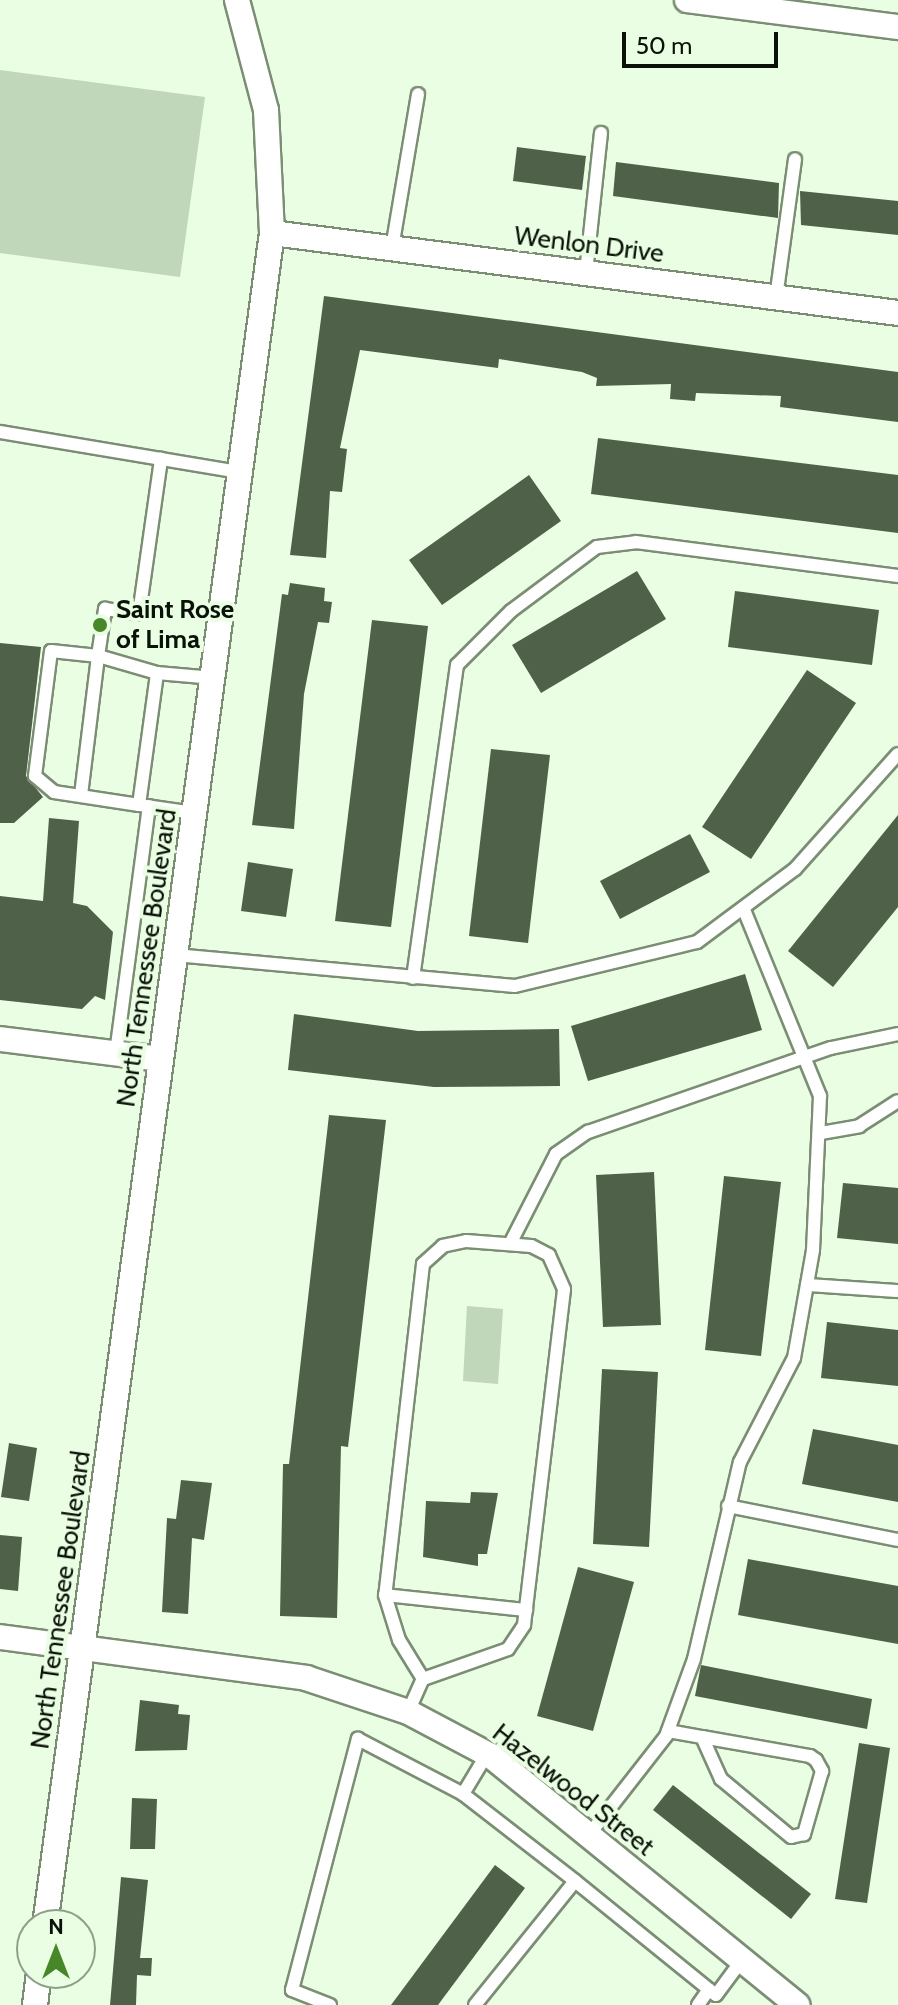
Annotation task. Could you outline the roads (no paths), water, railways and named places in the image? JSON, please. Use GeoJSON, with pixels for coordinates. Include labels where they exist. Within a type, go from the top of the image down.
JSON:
{"type":"FeatureCollection","features":[{"type":"Feature","properties":{"kind":"street","name":"North Tennessee Boulevard"},"geometry":{"type":"LineString","coordinates":[[47,1909],[272,233],[266,110],[237,0]]}},
{"type":"Feature","properties":{"kind":"street"},"geometry":{"type":"LineString","coordinates":[[687,0],[857,10],[898,27]]}},
{"type":"Feature","properties":{"kind":"street","name":"Wenlon Drive"},"geometry":{"type":"LineString","coordinates":[[272,233],[898,313]]}},
{"type":"Feature","properties":{"kind":"street"},"geometry":{"type":"LineString","coordinates":[[0,1039],[161,1059]]}},
{"type":"Feature","properties":{"kind":"street","name":"Hazelwood Street"},"geometry":{"type":"LineString","coordinates":[[0,1637],[306,1678],[408,1712],[487,1754],[797,2005]]}},
{"type":"Feature","properties":{"kind":"lane"},"geometry":{"type":"LineString","coordinates":[[392,248],[418,94]]}},
{"type":"Feature","properties":{"kind":"lane"},"geometry":{"type":"LineString","coordinates":[[586,273],[601,133]]}},
{"type":"Feature","properties":{"kind":"lane"},"geometry":{"type":"LineString","coordinates":[[776,298],[795,159]]}},
{"type":"Feature","properties":{"kind":"lane"},"geometry":{"type":"LineString","coordinates":[[0,432],[240,472]]}},
{"type":"Feature","properties":{"kind":"lane"},"geometry":{"type":"LineString","coordinates":[[81,795],[105,609],[139,614],[161,459]]}},
{"type":"Feature","properties":{"kind":"lane"},"geometry":{"type":"LineString","coordinates":[[413,978],[457,665],[511,611],[597,547],[636,542],[898,576]]}},
{"type":"Feature","properties":{"kind":"lane"},"geometry":{"type":"LineString","coordinates":[[194,813],[54,792],[35,776],[44,667],[51,651],[98,656],[157,673],[214,678]]}},
{"type":"Feature","properties":{"kind":"lane"},"geometry":{"type":"LineString","coordinates":[[116,1053],[157,673]]}},
{"type":"Feature","properties":{"kind":"lane"},"geometry":{"type":"LineString","coordinates":[[175,955],[515,986],[697,942],[745,912],[795,869],[898,754]]}},
{"type":"Feature","properties":{"kind":"lane"},"geometry":{"type":"LineString","coordinates":[[588,1836],[668,1731],[694,1659],[728,1506],[753,1434],[794,1358],[807,1285],[821,1133],[808,1056],[745,912]]}},
{"type":"Feature","properties":{"kind":"lane"},"geometry":{"type":"LineString","coordinates":[[511,1242],[548,1165],[588,1132],[808,1056],[898,1034]]}},
{"type":"Feature","properties":{"kind":"lane"},"geometry":{"type":"LineString","coordinates":[[821,1133],[859,1126],[898,1101]]}},
{"type":"Feature","properties":{"kind":"lane"},"geometry":{"type":"LineString","coordinates":[[408,1712],[423,1679],[508,1649],[526,1610],[564,1289],[549,1255],[511,1242],[443,1246],[423,1264],[385,1595],[393,1627],[423,1679]]}},
{"type":"Feature","properties":{"kind":"lane"},"geometry":{"type":"LineString","coordinates":[[807,1285],[898,1291]]}},
{"type":"Feature","properties":{"kind":"lane"},"geometry":{"type":"LineString","coordinates":[[728,1506],[898,1540]]}},
{"type":"Feature","properties":{"kind":"lane"},"geometry":{"type":"LineString","coordinates":[[385,1595],[526,1610]]}},
{"type":"Feature","properties":{"kind":"lane"},"geometry":{"type":"LineString","coordinates":[[668,1731],[702,1737],[816,1760],[822,1771],[804,1834],[791,1837],[721,1779],[702,1737]]}},
{"type":"Feature","properties":{"kind":"lane"},"geometry":{"type":"LineString","coordinates":[[330,2005],[292,1990],[358,1739],[463,1794],[727,2005]]}},
{"type":"Feature","properties":{"kind":"lane"},"geometry":{"type":"LineString","coordinates":[[463,1794],[487,1754]]}},
{"type":"Feature","properties":{"kind":"lane"},"geometry":{"type":"LineString","coordinates":[[475,2005],[575,1881]]}},
{"type":"Feature","properties":{"kind":"lane"},"geometry":{"type":"LineString","coordinates":[[698,2005],[742,1960]]}},
{"type":"Feature","properties":{"kind":"place","name":"Saint Rose of Lima"},"geometry":{"type":"Point","coordinates":[100,625]}}]}
